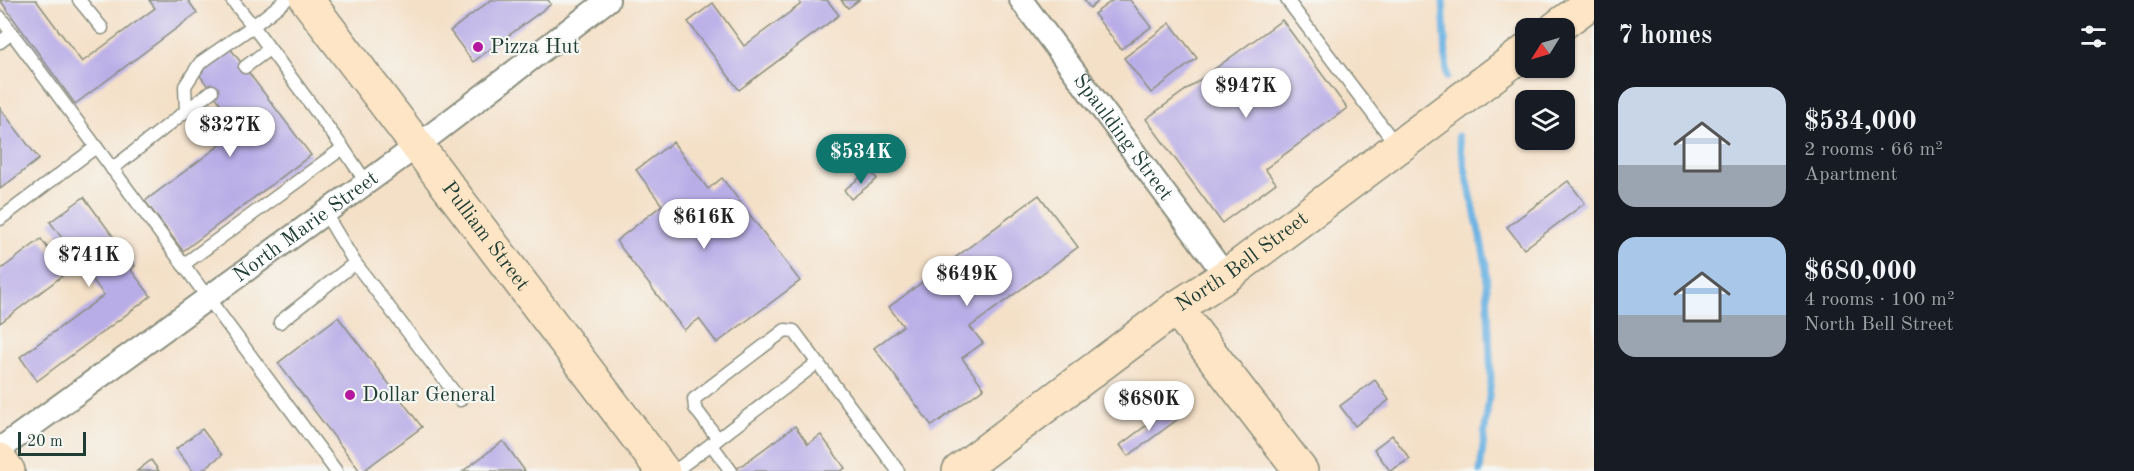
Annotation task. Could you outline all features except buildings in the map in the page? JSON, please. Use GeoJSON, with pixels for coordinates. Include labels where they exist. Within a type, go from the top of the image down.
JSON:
{"type":"FeatureCollection","features":[{"type":"Feature","properties":{"kind":"main road","name":"Pulliam Street"},"geometry":{"type":"LineString","coordinates":[[307,0],[663,471]]}},
{"type":"Feature","properties":{"kind":"main road"},"geometry":{"type":"LineString","coordinates":[[1570,18],[1594,0]]}},
{"type":"Feature","properties":{"kind":"main road","name":"North Bell Street"},"geometry":{"type":"LineString","coordinates":[[973,467],[1176,308],[1226,276],[1515,59]]}},
{"type":"Feature","properties":{"kind":"main road"},"geometry":{"type":"LineString","coordinates":[[1176,308],[1301,471]]}},
{"type":"Feature","properties":{"kind":"main road"},"geometry":{"type":"LineString","coordinates":[[0,460],[8,471]]}},
{"type":"Feature","properties":{"kind":"street","name":"North Marie Street"},"geometry":{"type":"LineString","coordinates":[[0,449],[417,146],[608,0]]}},
{"type":"Feature","properties":{"kind":"street","name":"Spaulding Street"},"geometry":{"type":"LineString","coordinates":[[1021,0],[1226,276]]}},
{"type":"Feature","properties":{"kind":"lane"},"geometry":{"type":"LineString","coordinates":[[79,0],[102,28]]}},
{"type":"Feature","properties":{"kind":"lane"},"geometry":{"type":"LineString","coordinates":[[232,0],[366,182]]}},
{"type":"Feature","properties":{"kind":"lane"},"geometry":{"type":"LineString","coordinates":[[186,111],[185,86],[200,63],[286,0]]}},
{"type":"Feature","properties":{"kind":"lane"},"geometry":{"type":"LineString","coordinates":[[1287,0],[1398,147]]}},
{"type":"Feature","properties":{"kind":"lane"},"geometry":{"type":"LineString","coordinates":[[0,17],[336,471]]}},
{"type":"Feature","properties":{"kind":"lane"},"geometry":{"type":"LineString","coordinates":[[0,42],[12,33]]}},
{"type":"Feature","properties":{"kind":"lane"},"geometry":{"type":"LineString","coordinates":[[245,67],[269,49]]}},
{"type":"Feature","properties":{"kind":"lane"},"geometry":{"type":"LineString","coordinates":[[112,169],[212,91]]}},
{"type":"Feature","properties":{"kind":"lane"},"geometry":{"type":"LineString","coordinates":[[0,219],[96,147]]}},
{"type":"Feature","properties":{"kind":"lane"},"geometry":{"type":"LineString","coordinates":[[183,265],[343,148]]}},
{"type":"Feature","properties":{"kind":"lane"},"geometry":{"type":"LineString","coordinates":[[325,213],[355,263],[460,400]]}},
{"type":"Feature","properties":{"kind":"lane"},"geometry":{"type":"LineString","coordinates":[[280,322],[355,263]]}},
{"type":"Feature","properties":{"kind":"lane"},"geometry":{"type":"LineString","coordinates":[[731,471],[695,408],[694,399],[785,330],[794,331],[891,469]]}},
{"type":"Feature","properties":{"kind":"lane"},"geometry":{"type":"LineString","coordinates":[[675,471],[817,363]]}},
{"type":"Feature","properties":{"kind":"waterway"},"geometry":{"type":"LineString","coordinates":[[1443,0],[1447,77]]}},
{"type":"Feature","properties":{"kind":"waterway"},"geometry":{"type":"LineString","coordinates":[[1458,136],[1486,264],[1491,380],[1480,471]]}},
{"type":"Feature","properties":{"kind":"place","name":"Pizza Hut"},"geometry":{"type":"Point","coordinates":[478,47]}},
{"type":"Feature","properties":{"kind":"place","name":"Dollar General"},"geometry":{"type":"Point","coordinates":[350,395]}}]}
